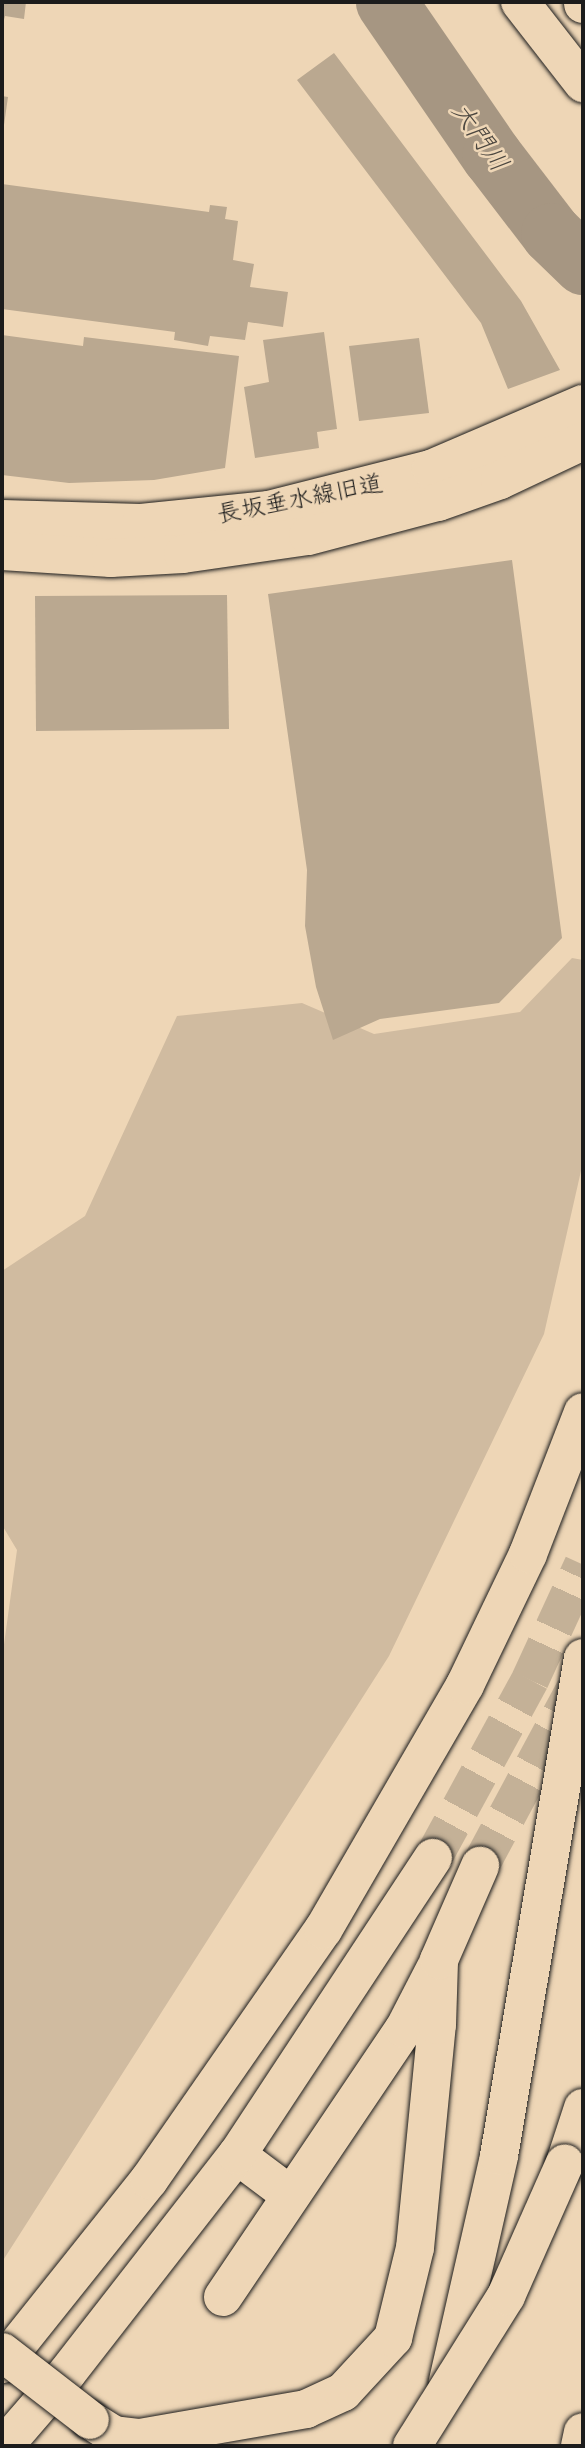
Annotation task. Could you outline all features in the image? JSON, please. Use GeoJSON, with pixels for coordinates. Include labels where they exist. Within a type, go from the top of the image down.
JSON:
{"type":"FeatureCollection","features":[{"type":"Feature","properties":{"kind":"main road"},"geometry":{"type":"LineString","coordinates":[[520,2],[583,83]]}},
{"type":"Feature","properties":{"kind":"main road","name":"長坂垂水線旧道"},"geometry":{"type":"LineString","coordinates":[[2,519],[141,523],[269,510],[431,469],[583,404]]}},
{"type":"Feature","properties":{"kind":"main road","name":"長坂垂水線旧道"},"geometry":{"type":"LineString","coordinates":[[2,551],[111,558],[183,554],[308,537],[438,502],[500,480],[583,440]]}},
{"type":"Feature","properties":{"kind":"main road"},"geometry":{"type":"LineString","coordinates":[[2,2364],[149,2180],[323,1930],[465,1685],[528,1554],[583,1412]]}},
{"type":"Feature","properties":{"kind":"main road"},"geometry":{"type":"LineString","coordinates":[[430,2446],[464,2323],[499,2157],[583,1657]]}},
{"type":"Feature","properties":{"kind":"main road"},"geometry":{"type":"LineString","coordinates":[[4,2446],[75,2363],[237,2155],[433,1858]]}},
{"type":"Feature","properties":{"kind":"main road"},"geometry":{"type":"LineString","coordinates":[[223,2297],[289,2193],[404,2029],[439,1961],[480,1866]]}},
{"type":"Feature","properties":{"kind":"main road"},"geometry":{"type":"LineString","coordinates":[[2,2352],[90,2420],[114,2435],[140,2438],[306,2410],[344,2392],[374,2363],[393,2338],[415,2248],[439,1961]]}},
{"type":"Feature","properties":{"kind":"main road"},"geometry":{"type":"LineString","coordinates":[[412,2446],[466,2366],[506,2295],[565,2163],[583,2108]]}},
{"type":"Feature","properties":{"kind":"main road"},"geometry":{"type":"LineString","coordinates":[[237,2155],[289,2193]]}},
{"type":"Feature","properties":{"kind":"main road"},"geometry":{"type":"LineString","coordinates":[[580,2446],[583,2432]]}},
{"type":"Feature","properties":{"kind":"shaded area"},"geometry":{"type":"Polygon","coordinates":[[[572,958],[583,960],[583,1162],[544,1334],[389,1656],[2,2262],[2,1659],[17,1550],[2,1525],[2,1271],[85,1216],[177,1016],[302,1003],[374,1034],[520,1012],[572,958]]]}},
{"type":"Feature","properties":{"kind":"building"},"geometry":{"type":"Polygon","coordinates":[[[2,2],[26,2],[24,19],[5,16],[2,27],[2,2]]]}},
{"type":"Feature","properties":{"kind":"building"},"geometry":{"type":"Polygon","coordinates":[[[334,53],[521,301],[560,370],[508,389],[481,323],[297,80],[334,53]]]}},
{"type":"Feature","properties":{"kind":"building"},"geometry":{"type":"Polygon","coordinates":[[[2,96],[8,97],[3,132],[2,132],[2,96]]]}},
{"type":"Feature","properties":{"kind":"building"},"geometry":{"type":"Polygon","coordinates":[[[2,184],[209,212],[210,205],[227,207],[225,219],[238,221],[233,260],[254,264],[250,287],[288,292],[283,327],[248,322],[245,340],[210,336],[208,346],[174,340],[175,332],[2,309],[2,184]]]}},
{"type":"Feature","properties":{"kind":"building"},"geometry":{"type":"Polygon","coordinates":[[[324,332],[337,429],[317,432],[319,448],[255,458],[244,387],[269,382],[263,340],[324,332]]]}},
{"type":"Feature","properties":{"kind":"building"},"geometry":{"type":"Polygon","coordinates":[[[2,335],[83,346],[84,337],[239,356],[225,468],[154,480],[69,483],[2,475],[2,335]]]}},
{"type":"Feature","properties":{"kind":"building"},"geometry":{"type":"Polygon","coordinates":[[[419,338],[429,413],[359,421],[349,346],[419,338]]]}},
{"type":"Feature","properties":{"kind":"building"},"geometry":{"type":"Polygon","coordinates":[[[512,560],[562,938],[499,1003],[380,1019],[333,1040],[316,987],[305,926],[307,870],[268,594],[512,560]]]}},
{"type":"Feature","properties":{"kind":"building"},"geometry":{"type":"Polygon","coordinates":[[[227,595],[229,729],[36,731],[35,596],[227,595]]]}},
{"type":"Feature","properties":{"kind":"waterway","name":"大門川"},"geometry":{"type":"LineString","coordinates":[[386,2],[492,156],[551,233],[583,264]]}},
{"type":"Feature","properties":{"kind":"tunnel"},"geometry":{"type":"LineString","coordinates":[[433,1858],[530,1680],[583,1565]]}},
{"type":"Feature","properties":{"kind":"tunnel"},"geometry":{"type":"LineString","coordinates":[[480,1866],[575,1689]]}}]}
